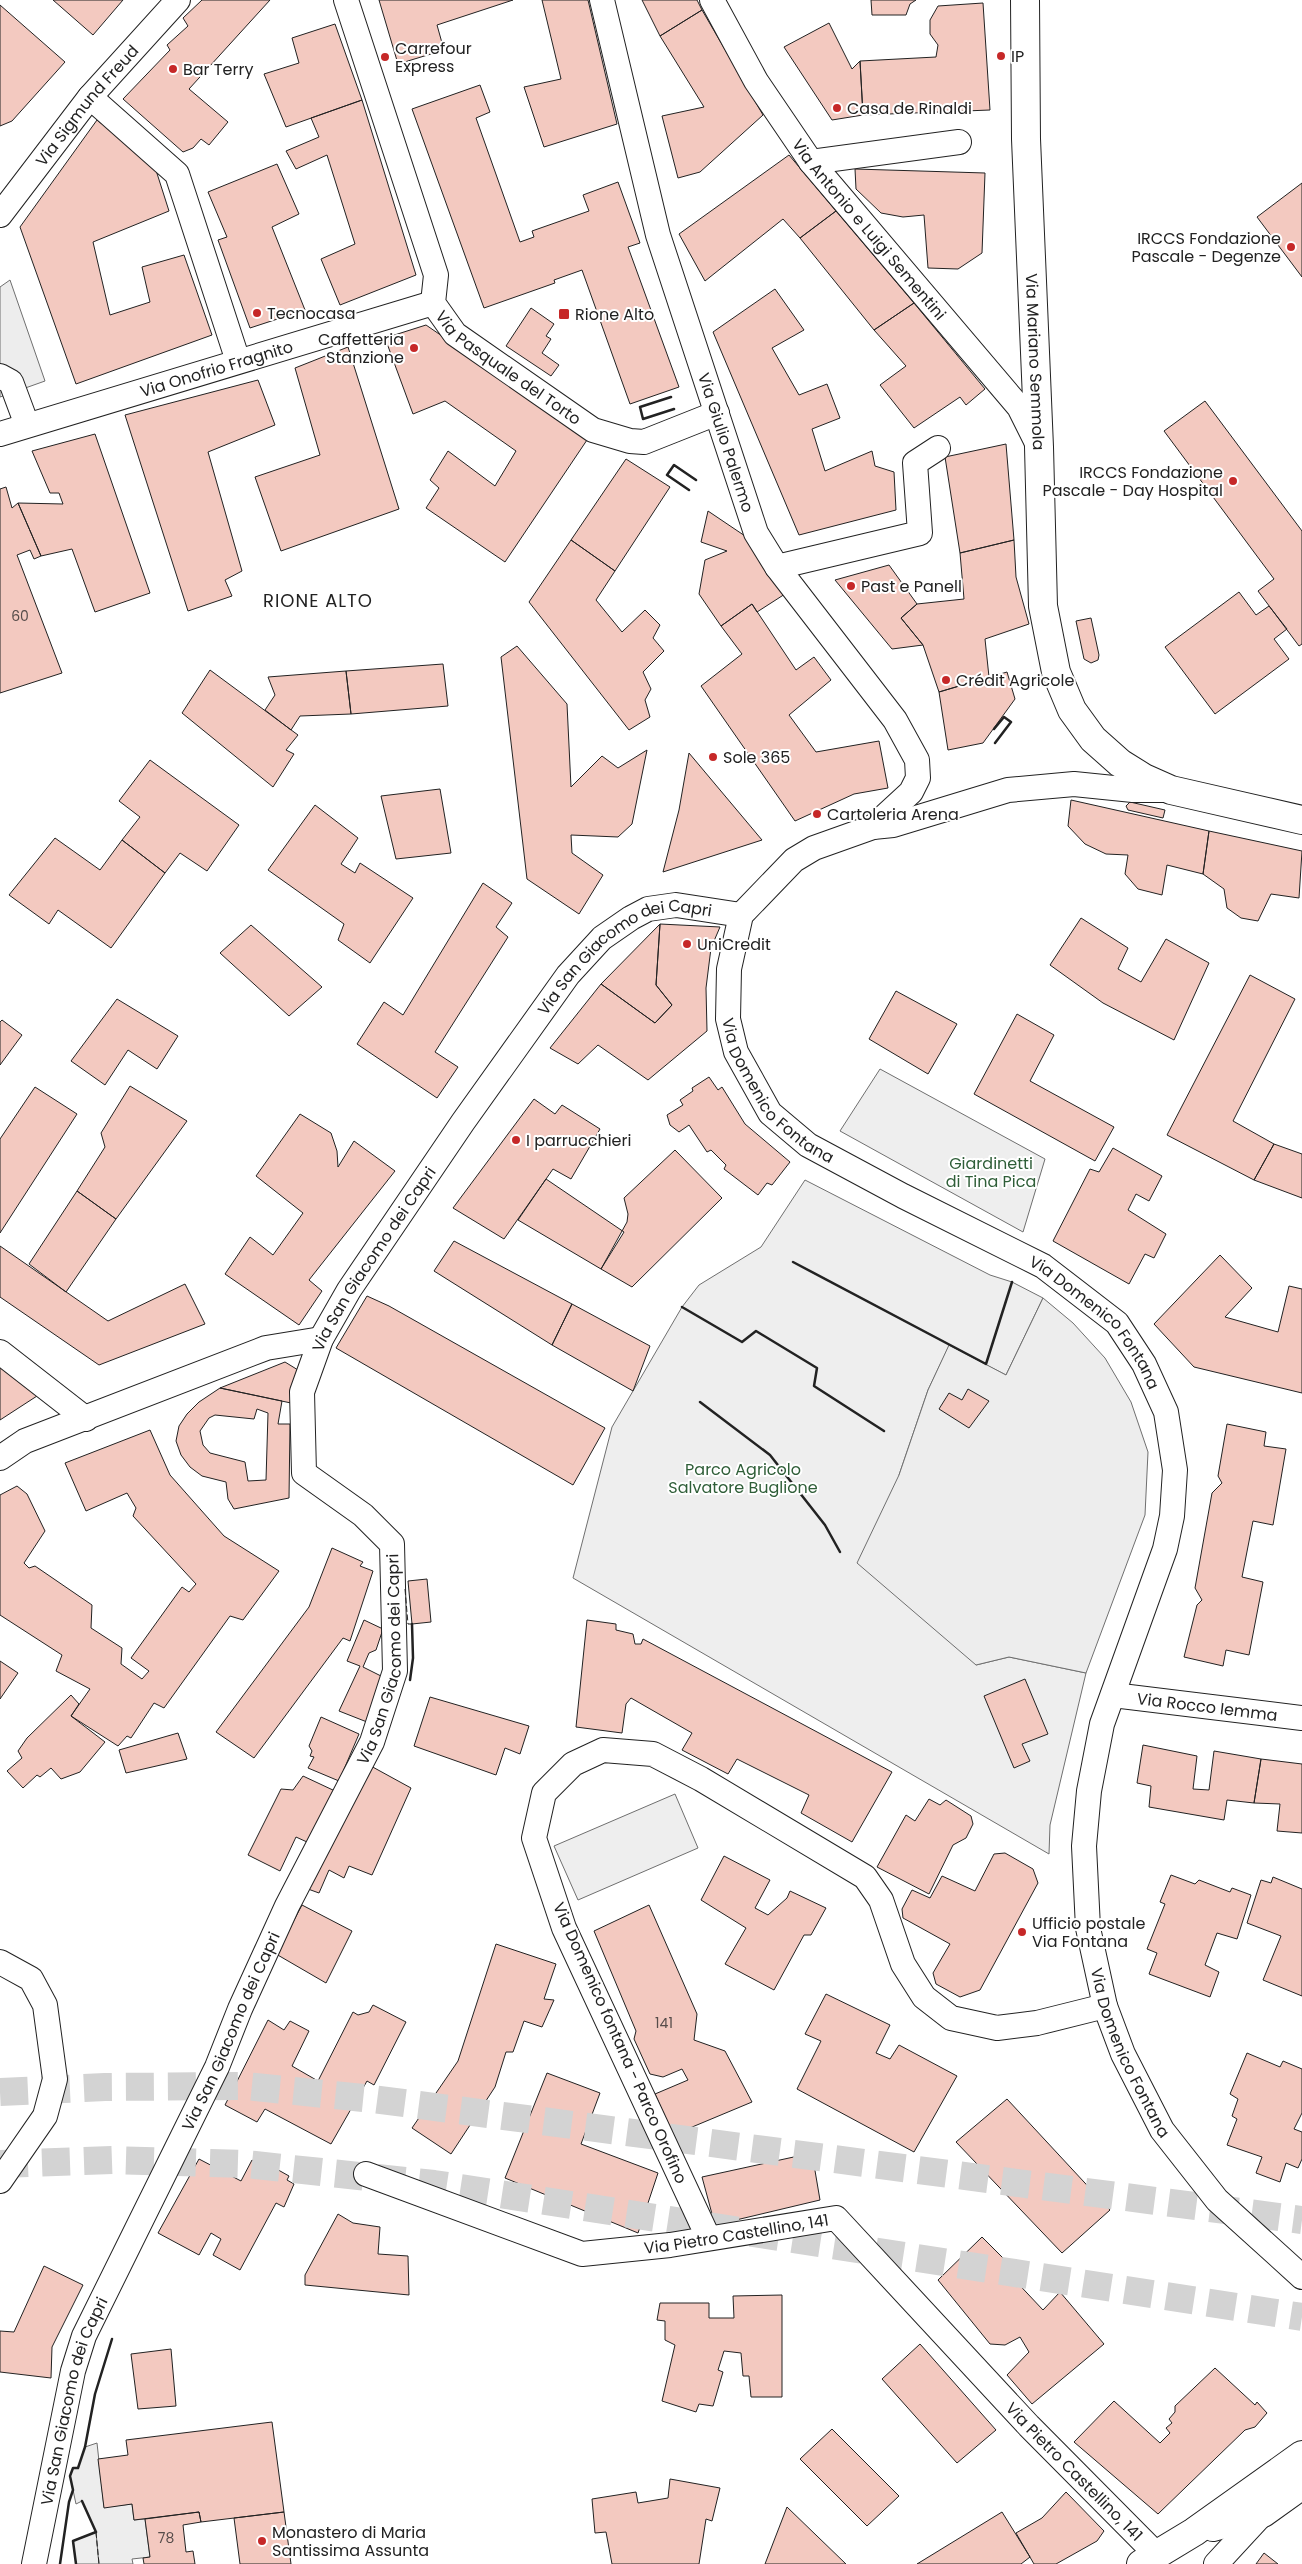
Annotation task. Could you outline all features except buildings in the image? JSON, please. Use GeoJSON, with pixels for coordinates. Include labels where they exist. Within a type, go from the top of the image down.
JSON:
{"type":"FeatureCollection","features":[{"type":"Feature","properties":{"kind":"main road","name":"Via Mariano Semmola"},"geometry":{"type":"LineString","coordinates":[[1028,5],[1026,138],[1039,448],[1043,606],[1056,672],[1072,710],[1094,739],[1120,763],[1144,778],[1171,790],[1302,820]]}},
{"type":"Feature","properties":{"kind":"main road"},"geometry":{"type":"LineString","coordinates":[[1148,2559],[1194,2532],[1302,2455]]}},
{"type":"Feature","properties":{"kind":"main road"},"geometry":{"type":"LineString","coordinates":[[1194,2532],[1263,2513],[1302,2485]]}},
{"type":"Feature","properties":{"kind":"street","name":"Via Sigmund Freud"},"geometry":{"type":"LineString","coordinates":[[0,214],[90,97],[178,0]]}},
{"type":"Feature","properties":{"kind":"street","name":"Via Pasquale del Torto"},"geometry":{"type":"LineString","coordinates":[[346,0],[436,275],[433,303],[455,334],[593,430],[630,441],[644,442],[717,413]]}},
{"type":"Feature","properties":{"kind":"street","name":"Via Giulio Palermo"},"geometry":{"type":"LineString","coordinates":[[602,0],[658,235],[756,533],[778,567],[895,720],[917,760],[918,778],[911,792],[872,827]]}},
{"type":"Feature","properties":{"kind":"street","name":"Via Antonio e Luigi Sementini"},"geometry":{"type":"LineString","coordinates":[[712,0],[756,82],[811,162],[1019,408],[1039,448]]}},
{"type":"Feature","properties":{"kind":"street"},"geometry":{"type":"LineString","coordinates":[[90,97],[177,174],[238,361]]}},
{"type":"Feature","properties":{"kind":"street"},"geometry":{"type":"LineString","coordinates":[[811,162],[959,142]]}},
{"type":"Feature","properties":{"kind":"street","name":"Via Onofrio Fragnito"},"geometry":{"type":"LineString","coordinates":[[0,434],[141,393],[238,361],[433,303]]}},
{"type":"Feature","properties":{"kind":"street"},"geometry":{"type":"LineString","coordinates":[[0,376],[11,382],[27,425]]}},
{"type":"Feature","properties":{"kind":"street"},"geometry":{"type":"LineString","coordinates":[[778,567],[920,532],[916,463],[938,448]]}},
{"type":"Feature","properties":{"kind":"street"},"geometry":{"type":"LineString","coordinates":[[741,915],[794,860],[814,848],[872,827],[893,824],[1008,790],[1074,784],[1133,790],[1171,790]]}},
{"type":"Feature","properties":{"kind":"street","name":"Via San Giacomo dei Capri"},"geometry":{"type":"LineString","coordinates":[[34,2564],[71,2380],[84,2336],[217,2067],[240,2009],[287,1906],[372,1742],[395,1671],[392,1544],[363,1515],[304,1474],[302,1392],[322,1339],[349,1290],[463,1122],[568,975],[602,938],[648,909],[676,905],[741,915]]}},
{"type":"Feature","properties":{"kind":"street","name":"Via Domenico Fontana"},"geometry":{"type":"LineString","coordinates":[[741,915],[729,969],[728,1018],[736,1052],[770,1113],[808,1145],[903,1196],[1043,1266],[1117,1323],[1144,1364],[1166,1412],[1175,1470],[1172,1516],[1165,1549],[1102,1724],[1089,1790],[1084,1846],[1088,1928],[1105,2006],[1123,2054],[1162,2130],[1217,2200],[1302,2277]]}},
{"type":"Feature","properties":{"kind":"street"},"geometry":{"type":"LineString","coordinates":[[0,1458],[25,1441],[266,1348],[322,1339]]}},
{"type":"Feature","properties":{"kind":"street"},"geometry":{"type":"LineString","coordinates":[[0,1352],[86,1419]]}},
{"type":"Feature","properties":{"kind":"street","name":"Via Rocco Iemma"},"geometry":{"type":"LineString","coordinates":[[1112,1695],[1302,1718]]}},
{"type":"Feature","properties":{"kind":"street","name":"Via Domenico fontana - Parco Orofino"},"geometry":{"type":"LineString","coordinates":[[708,2237],[564,1928],[534,1838],[544,1793],[573,1764],[603,1750],[653,1754],[701,1779],[864,1877],[881,1900],[903,1964],[924,1997],[951,2018],[997,2028],[1037,2023],[1105,2006]]}},
{"type":"Feature","properties":{"kind":"street"},"geometry":{"type":"LineString","coordinates":[[0,1962],[31,1979],[46,2005],[55,2079],[45,2116],[0,2181]]}},
{"type":"Feature","properties":{"kind":"street","name":"Via Pietro Castellino, 141"},"geometry":{"type":"LineString","coordinates":[[366,2174],[582,2254],[670,2245],[708,2237],[836,2218],[1029,2426],[1148,2559]]}},
{"type":"Feature","properties":{"kind":"street"},"geometry":{"type":"LineString","coordinates":[[1216,2564],[1263,2513]]}},
{"type":"Feature","properties":{"kind":"green space","name":"Giardinetti di Tina Pica"},"geometry":{"type":"Polygon","coordinates":[[[880,1069],[1045,1159],[1023,1232],[840,1131],[880,1069]]]}},
{"type":"Feature","properties":{"kind":"green space","name":"Parco Agricolo Salvatore Buglione"},"geometry":{"type":"Polygon","coordinates":[[[805,1180],[990,1275],[1012,1282],[1043,1298],[1006,1375],[949,1346],[928,1390],[899,1475],[976,1665],[1009,1657],[1086,1673],[1050,1825],[1049,1854],[573,1578],[612,1427],[682,1307],[699,1285],[761,1247],[805,1180]]]}},
{"type":"Feature","properties":{"kind":"green space"},"geometry":{"type":"Polygon","coordinates":[[[675,1794],[698,1848],[578,1900],[554,1846],[675,1794]]]}},
{"type":"Feature","properties":{"kind":"green space"},"geometry":{"type":"Polygon","coordinates":[[[96,2532],[99,2564],[76,2564],[73,2541],[96,2532]]]}},
{"type":"Feature","properties":{"kind":"shaded area"},"geometry":{"type":"Polygon","coordinates":[[[10,280],[45,381],[0,397],[0,287],[10,280]]]}},
{"type":"Feature","properties":{"kind":"shaded area"},"geometry":{"type":"Polygon","coordinates":[[[1043,1298],[1073,1323],[1105,1358],[1131,1402],[1148,1452],[1145,1515],[1086,1673],[1009,1657],[976,1665],[857,1563],[899,1475],[928,1390],[949,1345],[1006,1375],[1043,1298]]]}},
{"type":"Feature","properties":{"kind":"shaded area"},"geometry":{"type":"Polygon","coordinates":[[[97,2443],[104,2507],[132,2504],[134,2520],[145,2519],[150,2557],[132,2559],[133,2564],[99,2564],[96,2532],[82,2501],[76,2504],[70,2476],[73,2468],[78,2468],[85,2447],[97,2443]]]}},
{"type":"Feature","properties":{"kind":"tunnel"},"geometry":{"type":"LineString","coordinates":[[0,2092],[105,2087],[245,2086],[373,2099],[1302,2220]]}},
{"type":"Feature","properties":{"kind":"tunnel"},"geometry":{"type":"LineString","coordinates":[[0,2164],[113,2160],[246,2164],[434,2184],[1302,2317]]}},
{"type":"Feature","properties":{"kind":"fence"},"geometry":{"type":"LineString","coordinates":[[405,1589],[408,1624],[412,1624]]}},
{"type":"Feature","properties":{"kind":"fence"},"geometry":{"type":"LineString","coordinates":[[96,2532],[99,2564]]}},
{"type":"Feature","properties":{"kind":"wall"},"geometry":{"type":"LineString","coordinates":[[671,397],[640,407],[643,419],[674,409]]}},
{"type":"Feature","properties":{"kind":"wall"},"geometry":{"type":"LineString","coordinates":[[689,490],[667,475],[674,465],[696,480]]}},
{"type":"Feature","properties":{"kind":"wall"},"geometry":{"type":"LineString","coordinates":[[994,729],[1004,717],[1011,722],[995,743]]}},
{"type":"Feature","properties":{"kind":"wall"},"geometry":{"type":"LineString","coordinates":[[793,1262],[986,1364],[1012,1282]]}},
{"type":"Feature","properties":{"kind":"wall"},"geometry":{"type":"LineString","coordinates":[[682,1307],[742,1342],[756,1331],[817,1368],[814,1386],[884,1431]]}},
{"type":"Feature","properties":{"kind":"wall"},"geometry":{"type":"LineString","coordinates":[[700,1402],[770,1455],[825,1525],[840,1552]]}},
{"type":"Feature","properties":{"kind":"wall"},"geometry":{"type":"LineString","coordinates":[[410,1680],[413,1658],[412,1624]]}},
{"type":"Feature","properties":{"kind":"wall"},"geometry":{"type":"LineString","coordinates":[[60,2564],[69,2502],[73,2490],[70,2476],[73,2468],[78,2468],[85,2447],[95,2394],[112,2339]]}},
{"type":"Feature","properties":{"kind":"wall"},"geometry":{"type":"LineString","coordinates":[[76,2564],[73,2541],[96,2532],[82,2501]]}},
{"type":"Feature","properties":{"kind":"place","name":"IP"},"geometry":{"type":"Point","coordinates":[1001,56]}},
{"type":"Feature","properties":{"kind":"place","name":"Carrefour Express"},"geometry":{"type":"Point","coordinates":[385,57]}},
{"type":"Feature","properties":{"kind":"place","name":"Bar Terry"},"geometry":{"type":"Point","coordinates":[173,69]}},
{"type":"Feature","properties":{"kind":"place","name":"Casa de Rinaldi"},"geometry":{"type":"Point","coordinates":[837,108]}},
{"type":"Feature","properties":{"kind":"place","name":"IRCCS Fondazione Pascale - Degenze"},"geometry":{"type":"Point","coordinates":[1291,247]}},
{"type":"Feature","properties":{"kind":"place","name":"Tecnocasa"},"geometry":{"type":"Point","coordinates":[257,313]}},
{"type":"Feature","properties":{"kind":"place","name":"Rione Alto"},"geometry":{"type":"Point","coordinates":[564,314]}},
{"type":"Feature","properties":{"kind":"place","name":"Caffetteria Stanzione"},"geometry":{"type":"Point","coordinates":[414,348]}},
{"type":"Feature","properties":{"kind":"place","name":"IRCCS Fondazione Pascale - Day Hospital"},"geometry":{"type":"Point","coordinates":[1233,481]}},
{"type":"Feature","properties":{"kind":"place","name":"Past e Panell"},"geometry":{"type":"Point","coordinates":[851,586]}},
{"type":"Feature","properties":{"kind":"place","name":"Crédit Agricole"},"geometry":{"type":"Point","coordinates":[946,680]}},
{"type":"Feature","properties":{"kind":"place","name":"Sole 365"},"geometry":{"type":"Point","coordinates":[713,757]}},
{"type":"Feature","properties":{"kind":"place","name":"Cartoleria Arena"},"geometry":{"type":"Point","coordinates":[817,814]}},
{"type":"Feature","properties":{"kind":"place","name":"UniCredit"},"geometry":{"type":"Point","coordinates":[687,944]}},
{"type":"Feature","properties":{"kind":"place","name":"I parrucchieri"},"geometry":{"type":"Point","coordinates":[516,1140]}},
{"type":"Feature","properties":{"kind":"place","name":"Ufficio postale Via Fontana"},"geometry":{"type":"Point","coordinates":[1022,1932]}},
{"type":"Feature","properties":{"kind":"place","name":"Monastero di Maria Santissima Assunta"},"geometry":{"type":"Point","coordinates":[262,2541]}},
{"type":"Feature","properties":{"kind":"district","name":"RIONE ALTO"},"geometry":{"type":"Point","coordinates":[318,600]}}]}
